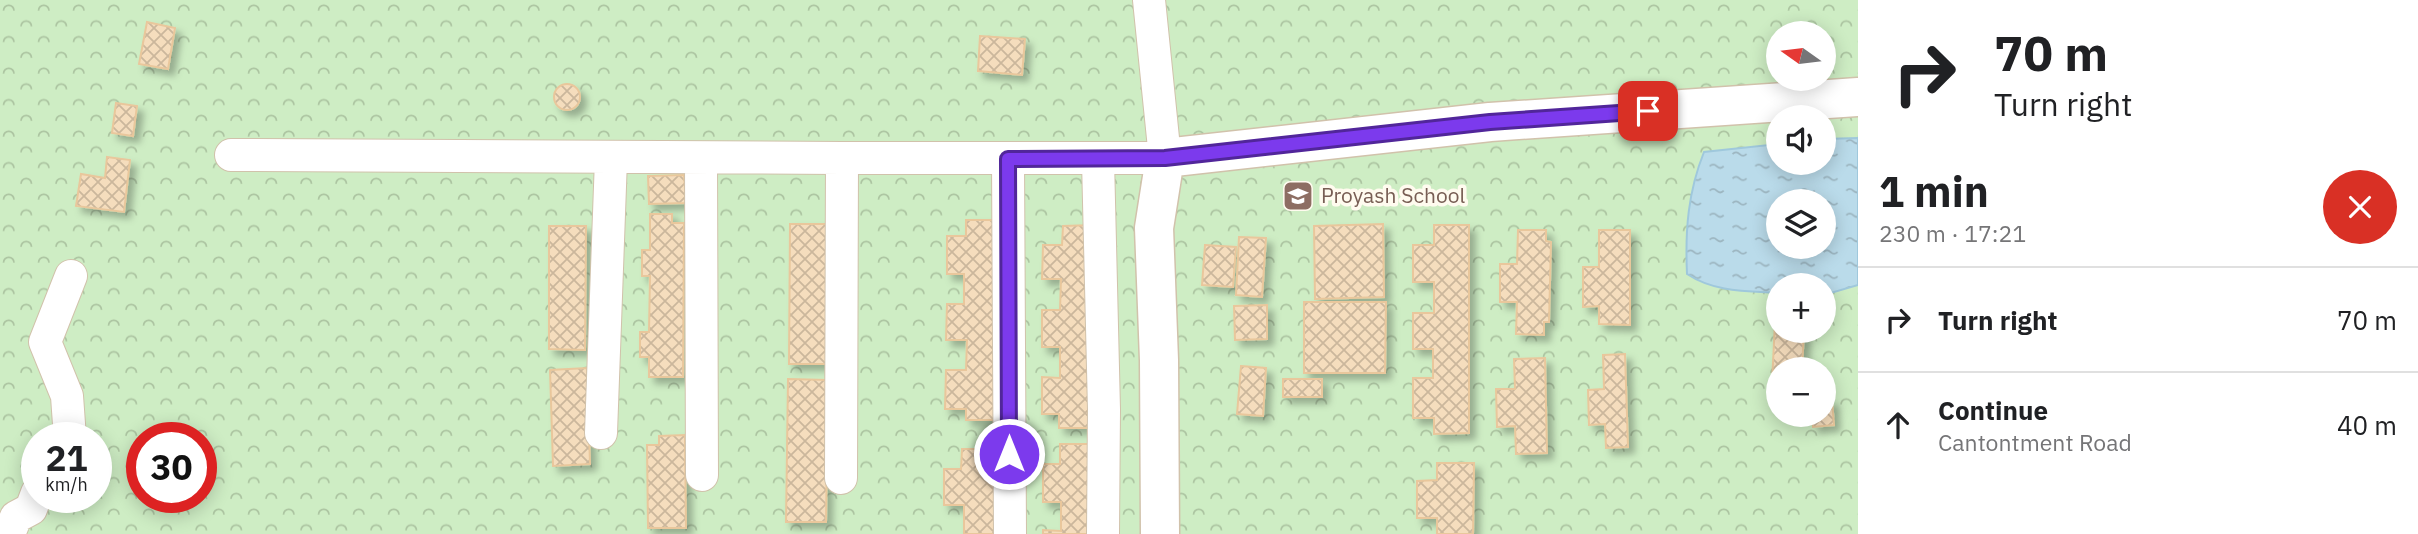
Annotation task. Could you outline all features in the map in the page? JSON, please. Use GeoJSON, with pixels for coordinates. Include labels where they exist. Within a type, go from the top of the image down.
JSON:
{"type":"FeatureCollection","features":[{"type":"Feature","properties":{"kind":"street"},"geometry":{"type":"LineString","coordinates":[[1149,0],[1165,158],[1154,228],[1159,360],[1160,534]]}},
{"type":"Feature","properties":{"kind":"street"},"geometry":{"type":"LineString","coordinates":[[230,155],[701,160],[1165,158],[1490,122],[1858,97]]}},
{"type":"Feature","properties":{"kind":"street"},"geometry":{"type":"LineString","coordinates":[[841,478],[842,158]]}},
{"type":"Feature","properties":{"kind":"street"},"geometry":{"type":"LineString","coordinates":[[601,433],[611,159]]}},
{"type":"Feature","properties":{"kind":"street"},"geometry":{"type":"LineString","coordinates":[[1008,159],[1010,534]]}},
{"type":"Feature","properties":{"kind":"street"},"geometry":{"type":"LineString","coordinates":[[701,160],[702,475]]}},
{"type":"Feature","properties":{"kind":"street"},"geometry":{"type":"LineString","coordinates":[[1098,160],[1104,410],[1103,534]]}},
{"type":"Feature","properties":{"kind":"street"},"geometry":{"type":"LineString","coordinates":[[69,422],[67,396],[45,341],[71,276]]}},
{"type":"Feature","properties":{"kind":"street"},"geometry":{"type":"LineString","coordinates":[[9,534],[16,517],[24,513]]}},
{"type":"Feature","properties":{"kind":"green space"},"geometry":{"type":"Polygon","coordinates":[[[0,0],[1858,0],[1858,534],[0,534],[0,0]]]}},
{"type":"Feature","properties":{"kind":"water"},"geometry":{"type":"Polygon","coordinates":[[[1858,138],[1858,285],[1836,291],[1836,273],[1766,273],[1766,292],[1754,292],[1719,287],[1687,274],[1689,211],[1694,182],[1704,152],[1766,145],[1766,175],[1836,175],[1836,139],[1858,138]]]}},
{"type":"Feature","properties":{"kind":"building"},"geometry":{"type":"Polygon","coordinates":[[[147,22],[175,28],[168,69],[139,64],[147,22]]]}},
{"type":"Feature","properties":{"kind":"building"},"geometry":{"type":"Polygon","coordinates":[[[980,36],[1025,39],[1022,75],[978,71],[980,36]]]}},
{"type":"Feature","properties":{"kind":"building"},"geometry":{"type":"Polygon","coordinates":[[[567,84],[576,88],[580,97],[576,106],[567,110],[558,106],[554,97],[558,88],[567,84]]]}},
{"type":"Feature","properties":{"kind":"building"},"geometry":{"type":"Polygon","coordinates":[[[116,103],[137,106],[133,136],[112,133],[116,103]]]}},
{"type":"Feature","properties":{"kind":"building"},"geometry":{"type":"Polygon","coordinates":[[[107,157],[130,160],[124,212],[76,206],[81,174],[105,178],[107,157]]]}},
{"type":"Feature","properties":{"kind":"building"},"geometry":{"type":"Polygon","coordinates":[[[684,175],[686,203],[649,204],[648,176],[684,175]]]}},
{"type":"Feature","properties":{"kind":"building"},"geometry":{"type":"Polygon","coordinates":[[[650,214],[672,214],[672,223],[684,223],[683,377],[649,377],[649,357],[640,357],[640,332],[649,332],[650,276],[642,276],[642,250],[650,250],[650,214]]]}},
{"type":"Feature","properties":{"kind":"building"},"geometry":{"type":"Polygon","coordinates":[[[966,220],[1000,220],[998,420],[966,420],[966,409],[945,409],[946,370],[966,370],[967,340],[946,340],[947,304],[964,304],[964,274],[947,274],[947,236],[966,236],[966,220]]]}},
{"type":"Feature","properties":{"kind":"building"},"geometry":{"type":"Polygon","coordinates":[[[790,224],[828,224],[826,364],[789,364],[790,224]]]}},
{"type":"Feature","properties":{"kind":"building"},"geometry":{"type":"Polygon","coordinates":[[[1383,224],[1384,297],[1315,299],[1314,226],[1383,224]]]}},
{"type":"Feature","properties":{"kind":"building"},"geometry":{"type":"Polygon","coordinates":[[[1093,225],[1092,428],[1059,428],[1059,414],[1042,414],[1042,377],[1060,378],[1060,347],[1042,347],[1042,310],[1060,310],[1061,279],[1042,279],[1043,245],[1062,245],[1063,226],[1093,225]]]}},
{"type":"Feature","properties":{"kind":"building"},"geometry":{"type":"Polygon","coordinates":[[[1434,225],[1469,225],[1469,433],[1434,434],[1434,418],[1413,418],[1413,378],[1433,378],[1433,349],[1413,349],[1413,313],[1434,313],[1434,282],[1413,282],[1413,245],[1434,245],[1434,225]]]}},
{"type":"Feature","properties":{"kind":"building"},"geometry":{"type":"Polygon","coordinates":[[[549,226],[586,226],[585,350],[549,349],[549,226]]]}},
{"type":"Feature","properties":{"kind":"building"},"geometry":{"type":"Polygon","coordinates":[[[1518,230],[1546,230],[1546,241],[1551,242],[1549,322],[1544,322],[1544,335],[1516,334],[1517,302],[1500,302],[1500,264],[1517,264],[1518,230]]]}},
{"type":"Feature","properties":{"kind":"building"},"geometry":{"type":"Polygon","coordinates":[[[1599,230],[1630,230],[1630,325],[1599,324],[1599,306],[1583,307],[1583,267],[1599,267],[1599,230]]]}},
{"type":"Feature","properties":{"kind":"building"},"geometry":{"type":"Polygon","coordinates":[[[1239,237],[1266,238],[1262,297],[1236,295],[1239,237]]]}},
{"type":"Feature","properties":{"kind":"building"},"geometry":{"type":"Polygon","coordinates":[[[1205,245],[1236,247],[1233,287],[1202,285],[1205,245]]]}},
{"type":"Feature","properties":{"kind":"building"},"geometry":{"type":"Polygon","coordinates":[[[1304,302],[1386,302],[1385,373],[1304,373],[1304,302]]]}},
{"type":"Feature","properties":{"kind":"building"},"geometry":{"type":"Polygon","coordinates":[[[1267,305],[1267,339],[1235,340],[1234,306],[1267,305]]]}},
{"type":"Feature","properties":{"kind":"building"},"geometry":{"type":"Polygon","coordinates":[[[1774,343],[1803,343],[1803,357],[1773,357],[1774,343]]]}},
{"type":"Feature","properties":{"kind":"building"},"geometry":{"type":"Polygon","coordinates":[[[1625,354],[1628,447],[1606,448],[1605,424],[1589,425],[1588,390],[1604,389],[1603,355],[1625,354]]]}},
{"type":"Feature","properties":{"kind":"building"},"geometry":{"type":"Polygon","coordinates":[[[1545,358],[1547,453],[1516,454],[1515,426],[1497,427],[1496,389],[1515,389],[1514,359],[1545,358]]]}},
{"type":"Feature","properties":{"kind":"building"},"geometry":{"type":"Polygon","coordinates":[[[1241,366],[1266,368],[1263,416],[1237,414],[1241,366]]]}},
{"type":"Feature","properties":{"kind":"building"},"geometry":{"type":"Polygon","coordinates":[[[587,368],[590,464],[553,466],[550,370],[587,368]]]}},
{"type":"Feature","properties":{"kind":"building"},"geometry":{"type":"Polygon","coordinates":[[[788,379],[828,380],[826,522],[786,522],[788,379]]]}},
{"type":"Feature","properties":{"kind":"building"},"geometry":{"type":"Polygon","coordinates":[[[1283,379],[1322,379],[1322,397],[1283,397],[1283,379]]]}},
{"type":"Feature","properties":{"kind":"building"},"geometry":{"type":"Polygon","coordinates":[[[685,435],[686,528],[648,528],[647,445],[659,445],[659,436],[685,435]]]}},
{"type":"Feature","properties":{"kind":"building"},"geometry":{"type":"Polygon","coordinates":[[[1060,444],[1094,444],[1093,534],[1043,534],[1043,530],[1061,531],[1061,502],[1043,502],[1043,464],[1060,464],[1060,444]]]}},
{"type":"Feature","properties":{"kind":"building"},"geometry":{"type":"Polygon","coordinates":[[[962,449],[997,449],[997,534],[964,534],[964,505],[944,505],[944,469],[961,469],[962,449]]]}},
{"type":"Feature","properties":{"kind":"building"},"geometry":{"type":"Polygon","coordinates":[[[1437,463],[1474,463],[1473,534],[1437,534],[1437,518],[1417,518],[1417,481],[1437,480],[1437,463]]]}},
{"type":"Feature","properties":{"kind":"place","name":"Proyash School"},"geometry":{"type":"Point","coordinates":[1298,196]}},
{"type":"Feature","properties":{"kind":"route"},"geometry":{"type":"LineString","coordinates":[[1009,454],[1008,159],[1165,158],[1490,122],[1648,111]]}}]}
